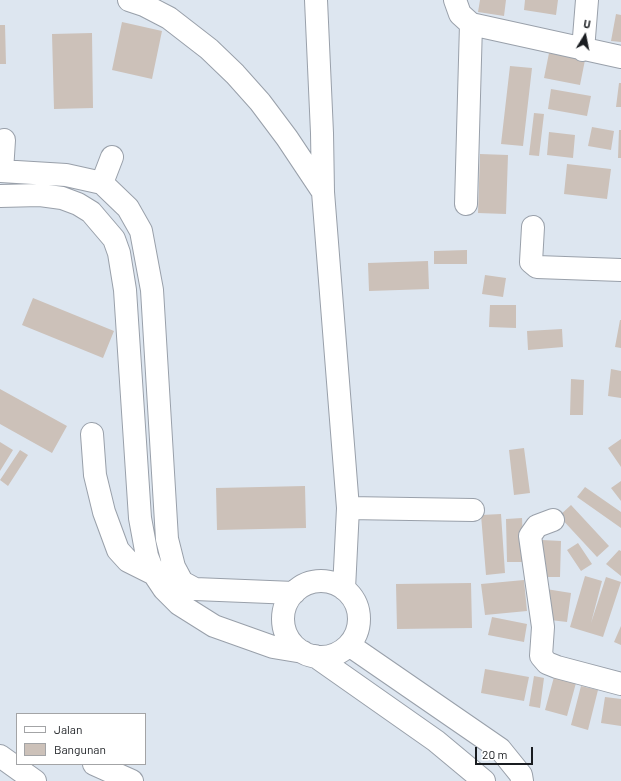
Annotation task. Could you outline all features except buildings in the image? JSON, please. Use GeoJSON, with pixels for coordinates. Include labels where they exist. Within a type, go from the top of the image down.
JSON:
{"type":"FeatureCollection","features":[{"type":"Feature","properties":{"kind":"street"},"geometry":{"type":"LineString","coordinates":[[129,0],[144,5],[169,18],[209,49],[260,102],[287,138],[322,192]]}},
{"type":"Feature","properties":{"kind":"street"},"geometry":{"type":"LineString","coordinates":[[316,0],[322,133],[322,192],[348,508],[344,589]]}},
{"type":"Feature","properties":{"kind":"street"},"geometry":{"type":"LineString","coordinates":[[455,0],[460,14],[471,24],[583,50],[621,57]]}},
{"type":"Feature","properties":{"kind":"street"},"geometry":{"type":"LineString","coordinates":[[583,50],[587,0]]}},
{"type":"Feature","properties":{"kind":"street"},"geometry":{"type":"LineString","coordinates":[[466,204],[471,24]]}},
{"type":"Feature","properties":{"kind":"street"},"geometry":{"type":"LineString","coordinates":[[287,138],[322,133]]}},
{"type":"Feature","properties":{"kind":"street"},"geometry":{"type":"LineString","coordinates":[[4,140],[1,171],[66,175],[102,183],[128,208],[141,231],[152,290],[167,539],[164,589],[179,604],[214,626],[272,647],[309,654],[331,656],[349,645],[356,634],[359,618],[355,602],[344,589],[333,583],[316,582],[304,585],[294,593],[285,607],[284,625],[290,641],[309,654],[436,741],[484,781]]}},
{"type":"Feature","properties":{"kind":"street"},"geometry":{"type":"LineString","coordinates":[[102,183],[112,157]]}},
{"type":"Feature","properties":{"kind":"street"},"geometry":{"type":"LineString","coordinates":[[62,198],[66,175]]}},
{"type":"Feature","properties":{"kind":"street"},"geometry":{"type":"LineString","coordinates":[[0,196],[40,195],[62,198],[91,212],[114,239],[119,253],[125,290],[140,518],[147,556],[164,571],[195,589],[294,593]]}},
{"type":"Feature","properties":{"kind":"street"},"geometry":{"type":"LineString","coordinates":[[533,227],[531,262],[537,267],[621,270]]}},
{"type":"Feature","properties":{"kind":"street"},"geometry":{"type":"LineString","coordinates":[[125,290],[152,290]]}},
{"type":"Feature","properties":{"kind":"street"},"geometry":{"type":"LineString","coordinates":[[92,434],[95,475],[112,538],[118,550],[128,561],[164,571]]}},
{"type":"Feature","properties":{"kind":"street"},"geometry":{"type":"LineString","coordinates":[[348,508],[473,510]]}},
{"type":"Feature","properties":{"kind":"street"},"geometry":{"type":"LineString","coordinates":[[553,520],[537,526],[530,536],[543,627],[541,656],[547,663],[557,667],[621,684]]}},
{"type":"Feature","properties":{"kind":"street"},"geometry":{"type":"LineString","coordinates":[[349,645],[500,749],[521,775],[522,781]]}},
{"type":"Feature","properties":{"kind":"street"},"geometry":{"type":"LineString","coordinates":[[10,762],[35,781]]}},
{"type":"Feature","properties":{"kind":"street"},"geometry":{"type":"LineString","coordinates":[[96,765],[132,781]]}}]}
